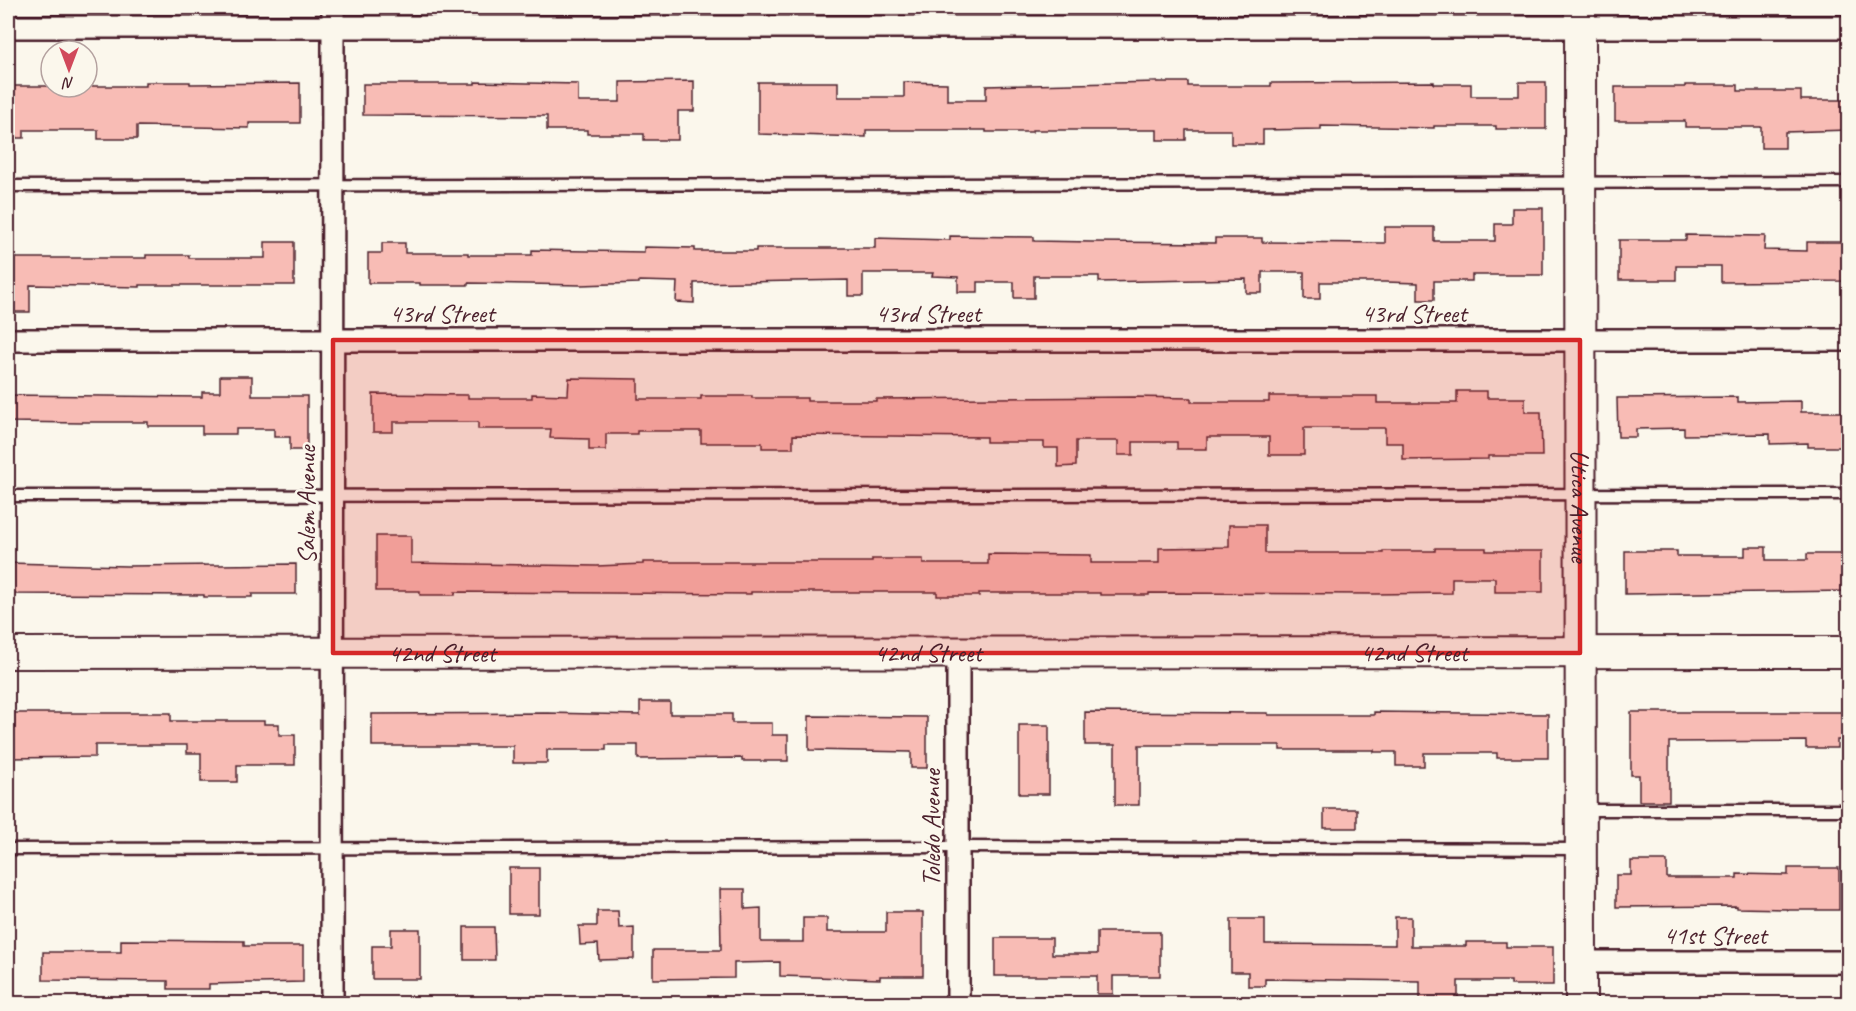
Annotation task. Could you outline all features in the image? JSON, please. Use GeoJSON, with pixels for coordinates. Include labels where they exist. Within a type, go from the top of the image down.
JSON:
{"type":"FeatureCollection","features":[{"type":"Feature","properties":{"kind":"street"},"geometry":{"type":"LineString","coordinates":[[8,27],[333,17],[1580,17],[1848,27]]}},
{"type":"Feature","properties":{"kind":"street","name":"Salem Avenue"},"geometry":{"type":"LineString","coordinates":[[332,1004],[333,17]]}},
{"type":"Feature","properties":{"kind":"street","name":"Utica Avenue"},"geometry":{"type":"LineString","coordinates":[[1580,17],[1581,1004]]}},
{"type":"Feature","properties":{"kind":"street","name":"43rd Street"},"geometry":{"type":"LineString","coordinates":[[8,340],[1848,340]]}},
{"type":"Feature","properties":{"kind":"street","name":"42nd Street"},"geometry":{"type":"LineString","coordinates":[[8,654],[1848,652]]}},
{"type":"Feature","properties":{"kind":"street","name":"Toledo Avenue"},"geometry":{"type":"LineString","coordinates":[[958,653],[958,1004]]}},
{"type":"Feature","properties":{"kind":"street","name":"41st Street"},"geometry":{"type":"LineString","coordinates":[[1581,962],[1848,962]]}},
{"type":"Feature","properties":{"kind":"lane"},"geometry":{"type":"LineString","coordinates":[[8,186],[1848,183]]}},
{"type":"Feature","properties":{"kind":"lane"},"geometry":{"type":"LineString","coordinates":[[8,496],[1848,494]]}},
{"type":"Feature","properties":{"kind":"lane"},"geometry":{"type":"LineString","coordinates":[[1581,810],[1848,810]]}},
{"type":"Feature","properties":{"kind":"lane"},"geometry":{"type":"LineString","coordinates":[[8,849],[958,847],[1581,849]]}},
{"type":"Feature","properties":{"kind":"highlighted area"},"geometry":{"type":"Polygon","coordinates":[[[333,340],[1580,340],[1580,653],[333,653],[333,340]]]}},
{"type":"Feature","properties":{"kind":"building"},"geometry":{"type":"Polygon","coordinates":[[[694,81],[694,111],[678,111],[678,140],[644,140],[644,134],[587,134],[587,130],[547,130],[547,116],[363,115],[363,84],[475,84],[475,82],[578,84],[578,102],[620,102],[620,82],[694,81]]]}},
{"type":"Feature","properties":{"kind":"building"},"geometry":{"type":"Polygon","coordinates":[[[146,82],[300,83],[300,123],[249,123],[249,128],[137,126],[137,139],[98,139],[98,130],[24,130],[24,138],[8,138],[8,86],[39,86],[39,99],[99,99],[99,86],[146,86],[146,82]]]}},
{"type":"Feature","properties":{"kind":"building"},"geometry":{"type":"Polygon","coordinates":[[[758,82],[838,82],[838,97],[904,97],[904,82],[947,83],[947,100],[986,100],[986,86],[1188,82],[1188,86],[1271,86],[1271,83],[1434,82],[1434,84],[1471,84],[1471,96],[1519,96],[1519,82],[1546,82],[1546,129],[1496,129],[1496,126],[1434,126],[1434,128],[1321,126],[1321,129],[1263,130],[1263,144],[1231,144],[1231,130],[1186,130],[1186,140],[1157,140],[1157,130],[986,132],[986,130],[866,130],[866,137],[758,134],[758,82]]]}},
{"type":"Feature","properties":{"kind":"building"},"geometry":{"type":"Polygon","coordinates":[[[1685,85],[1738,85],[1738,91],[1801,91],[1801,100],[1848,100],[1848,130],[1785,132],[1785,148],[1761,148],[1761,127],[1685,127],[1685,121],[1615,121],[1615,87],[1685,87],[1685,85]]]}},
{"type":"Feature","properties":{"kind":"building"},"geometry":{"type":"Polygon","coordinates":[[[1512,208],[1543,208],[1543,275],[1472,275],[1472,281],[1434,281],[1434,300],[1418,300],[1418,283],[1385,282],[1320,282],[1320,299],[1304,299],[1304,272],[1262,272],[1262,293],[1246,293],[1246,279],[1099,282],[1099,276],[1034,276],[1034,298],[1014,298],[1014,282],[978,282],[978,292],[958,292],[958,277],[932,276],[933,273],[863,273],[863,296],[848,296],[848,280],[694,283],[694,303],[676,302],[677,282],[639,281],[639,283],[581,285],[368,283],[368,253],[382,253],[382,243],[405,243],[405,253],[532,255],[532,250],[644,252],[644,247],[695,248],[695,251],[756,251],[756,248],[875,248],[875,238],[950,240],[950,236],[1034,237],[1034,241],[1092,242],[1215,243],[1215,238],[1262,238],[1262,242],[1385,243],[1385,227],[1434,227],[1434,241],[1495,241],[1495,224],[1512,224],[1512,208]]]}},
{"type":"Feature","properties":{"kind":"building"},"geometry":{"type":"Polygon","coordinates":[[[1686,235],[1765,236],[1764,250],[1807,251],[1807,242],[1848,242],[1848,281],[1721,282],[1721,266],[1676,266],[1676,280],[1619,280],[1619,240],[1686,240],[1686,235]]]}},
{"type":"Feature","properties":{"kind":"building"},"geometry":{"type":"Polygon","coordinates":[[[265,242],[294,242],[294,285],[140,285],[140,287],[30,285],[30,312],[8,312],[8,258],[146,258],[146,255],[189,255],[189,258],[265,258],[265,242]]]}},
{"type":"Feature","properties":{"kind":"building"},"geometry":{"type":"Polygon","coordinates":[[[220,376],[252,376],[252,396],[307,396],[307,450],[290,450],[290,437],[274,437],[274,429],[236,429],[236,434],[202,434],[202,426],[148,426],[148,422],[8,422],[8,395],[202,397],[202,392],[220,392],[220,376]]]}},
{"type":"Feature","properties":{"kind":"building"},"geometry":{"type":"Polygon","coordinates":[[[569,378],[638,379],[638,399],[752,396],[752,398],[807,398],[807,401],[876,401],[876,399],[1133,397],[1191,398],[1191,402],[1269,402],[1269,396],[1377,396],[1377,403],[1457,403],[1457,391],[1487,391],[1487,398],[1525,398],[1525,412],[1541,412],[1542,456],[1403,460],[1403,443],[1385,443],[1385,428],[1304,428],[1304,455],[1269,455],[1269,437],[1207,437],[1207,449],[1177,449],[1177,442],[1133,442],[1133,455],[1118,455],[1118,441],[1076,441],[1076,466],[1058,467],[1058,448],[1044,448],[1044,442],[986,442],[986,437],[793,435],[793,448],[762,448],[762,443],[701,443],[701,431],[637,431],[637,434],[606,434],[606,450],[589,450],[589,439],[550,438],[551,429],[478,429],[478,422],[393,422],[393,432],[373,432],[373,394],[532,398],[532,394],[568,395],[569,378]]]}},
{"type":"Feature","properties":{"kind":"building"},"geometry":{"type":"Polygon","coordinates":[[[1738,397],[1738,402],[1801,401],[1801,412],[1848,412],[1848,447],[1808,447],[1808,443],[1770,444],[1770,434],[1684,435],[1684,428],[1636,429],[1636,437],[1618,437],[1617,398],[1738,397]]]}},
{"type":"Feature","properties":{"kind":"building"},"geometry":{"type":"Polygon","coordinates":[[[1229,525],[1265,525],[1265,553],[1383,553],[1383,551],[1435,551],[1435,548],[1543,551],[1543,592],[1495,592],[1495,578],[1452,578],[1452,593],[1375,594],[979,593],[979,596],[937,596],[937,592],[751,592],[751,594],[455,592],[455,595],[420,595],[420,591],[376,591],[376,536],[411,536],[411,563],[597,566],[643,564],[643,562],[872,562],[872,559],[923,559],[923,564],[988,564],[988,554],[1091,555],[1091,563],[1159,563],[1159,548],[1229,547],[1229,525]]]}},
{"type":"Feature","properties":{"kind":"building"},"geometry":{"type":"Polygon","coordinates":[[[1745,547],[1766,547],[1766,560],[1807,560],[1807,554],[1848,554],[1848,591],[1625,594],[1625,551],[1677,551],[1677,556],[1745,556],[1745,547]]]}},
{"type":"Feature","properties":{"kind":"building"},"geometry":{"type":"Polygon","coordinates":[[[8,563],[127,566],[296,564],[296,594],[204,597],[204,595],[8,594],[8,563]]]}},
{"type":"Feature","properties":{"kind":"building"},"geometry":{"type":"Polygon","coordinates":[[[640,702],[670,702],[670,714],[732,714],[732,723],[772,723],[772,735],[788,735],[788,761],[742,761],[742,758],[638,759],[638,745],[606,745],[606,750],[547,750],[547,763],[513,763],[513,746],[372,746],[372,714],[640,715],[640,702]]]}},
{"type":"Feature","properties":{"kind":"building"},"geometry":{"type":"Polygon","coordinates":[[[1085,712],[1268,713],[1268,715],[1374,715],[1374,712],[1548,714],[1548,758],[1497,758],[1497,753],[1424,753],[1424,766],[1396,766],[1396,752],[1374,752],[1374,750],[1280,750],[1280,745],[1139,745],[1139,805],[1115,805],[1115,745],[1085,745],[1085,712]]]}},
{"type":"Feature","properties":{"kind":"building"},"geometry":{"type":"Polygon","coordinates":[[[1631,712],[1848,712],[1848,740],[1837,740],[1837,748],[1806,748],[1806,741],[1669,742],[1669,801],[1639,801],[1639,775],[1631,775],[1631,712]]]}},
{"type":"Feature","properties":{"kind":"building"},"geometry":{"type":"Polygon","coordinates":[[[8,713],[171,713],[171,721],[264,721],[264,724],[279,724],[279,735],[295,735],[295,765],[237,765],[237,782],[201,782],[201,753],[187,753],[187,745],[95,745],[95,757],[8,758],[8,713]]]}},
{"type":"Feature","properties":{"kind":"building"},"geometry":{"type":"Polygon","coordinates":[[[809,716],[927,717],[927,768],[911,768],[911,752],[809,750],[809,716]]]}},
{"type":"Feature","properties":{"kind":"building"},"geometry":{"type":"Polygon","coordinates":[[[1019,725],[1049,725],[1049,794],[1019,794],[1019,725]]]}},
{"type":"Feature","properties":{"kind":"building"},"geometry":{"type":"Polygon","coordinates":[[[1324,809],[1357,809],[1357,828],[1324,828],[1324,809]]]}},
{"type":"Feature","properties":{"kind":"building"},"geometry":{"type":"Polygon","coordinates":[[[1631,861],[1667,861],[1667,878],[1737,878],[1737,874],[1788,875],[1788,868],[1839,868],[1839,910],[1737,908],[1737,906],[1616,907],[1616,875],[1631,875],[1631,861]]]}},
{"type":"Feature","properties":{"kind":"building"},"geometry":{"type":"Polygon","coordinates":[[[509,868],[539,868],[539,914],[509,914],[509,868]]]}},
{"type":"Feature","properties":{"kind":"building"},"geometry":{"type":"Polygon","coordinates":[[[720,889],[745,889],[745,909],[761,908],[761,942],[803,942],[803,918],[827,918],[827,932],[886,932],[886,912],[923,912],[923,976],[880,976],[880,979],[780,976],[780,962],[734,963],[734,978],[653,979],[653,950],[721,950],[720,889]]]}},
{"type":"Feature","properties":{"kind":"building"},"geometry":{"type":"Polygon","coordinates":[[[597,911],[618,911],[619,928],[634,927],[634,959],[599,960],[598,944],[580,945],[579,926],[597,926],[597,911]]]}},
{"type":"Feature","properties":{"kind":"building"},"geometry":{"type":"Polygon","coordinates":[[[1395,917],[1411,917],[1411,946],[1466,946],[1466,942],[1506,942],[1506,947],[1553,947],[1553,985],[1511,985],[1511,981],[1458,981],[1458,1003],[1420,1003],[1420,981],[1265,979],[1265,986],[1248,986],[1248,972],[1231,972],[1231,919],[1265,919],[1265,944],[1395,945],[1395,917]]]}},
{"type":"Feature","properties":{"kind":"building"},"geometry":{"type":"Polygon","coordinates":[[[464,927],[494,927],[495,960],[464,960],[464,927]]]}},
{"type":"Feature","properties":{"kind":"building"},"geometry":{"type":"Polygon","coordinates":[[[391,929],[420,929],[420,979],[372,979],[372,946],[391,946],[391,929]]]}},
{"type":"Feature","properties":{"kind":"building"},"geometry":{"type":"Polygon","coordinates":[[[1097,932],[1160,932],[1160,976],[1113,976],[1113,994],[1097,994],[1097,976],[995,976],[995,938],[1052,938],[1052,954],[1097,954],[1097,932]]]}},
{"type":"Feature","properties":{"kind":"building"},"geometry":{"type":"Polygon","coordinates":[[[121,940],[244,941],[244,946],[303,946],[303,982],[209,984],[209,989],[168,989],[168,981],[43,980],[43,952],[121,952],[121,940]]]}}]}
